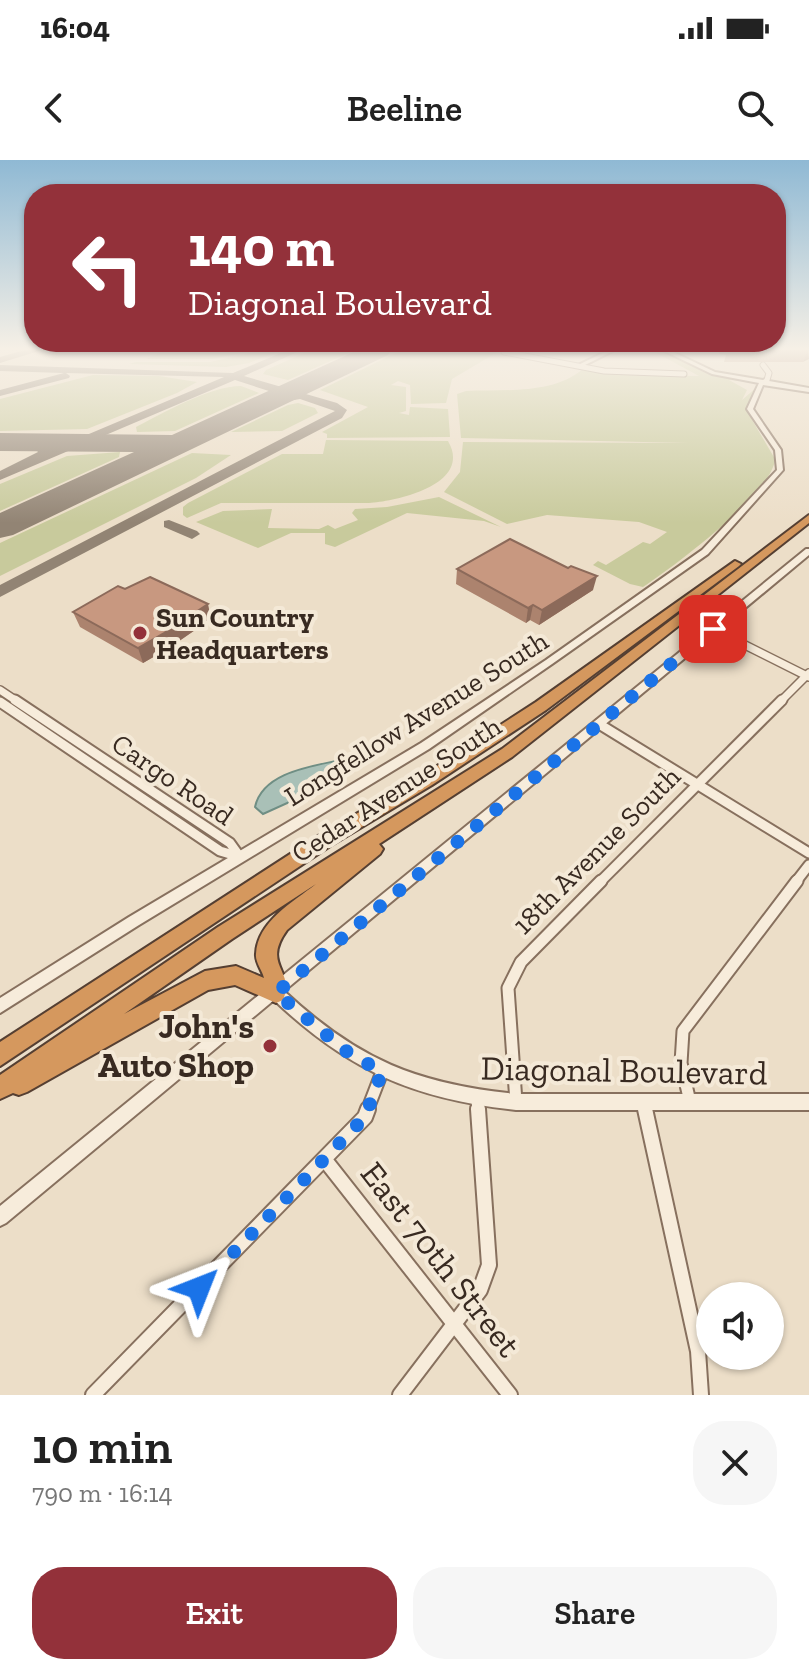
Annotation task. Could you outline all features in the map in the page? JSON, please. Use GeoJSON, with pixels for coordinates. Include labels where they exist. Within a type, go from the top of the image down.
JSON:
{"type":"FeatureCollection","features":[{"type":"Feature","properties":{"kind":"highway","name":"Cedar Avenue South"},"geometry":{"type":"LineString","coordinates":[[0,1055],[312,849],[530,714],[619,652],[809,508]]}},
{"type":"Feature","properties":{"kind":"highway","name":"Cedar Avenue South"},"geometry":{"type":"LineString","coordinates":[[0,1088],[225,933],[452,790],[572,705],[809,518]]}},
{"type":"Feature","properties":{"kind":"highway"},"geometry":{"type":"LineString","coordinates":[[743,572],[763,564],[809,533]]}},
{"type":"Feature","properties":{"kind":"highway"},"geometry":{"type":"LineString","coordinates":[[276,993],[274,975],[265,957],[273,932],[348,869],[452,790]]}},
{"type":"Feature","properties":{"kind":"highway"},"geometry":{"type":"LineString","coordinates":[[0,1095],[205,981],[236,975],[276,993]]}},
{"type":"Feature","properties":{"kind":"street","name":"Longfellow Avenue South"},"geometry":{"type":"LineString","coordinates":[[0,1006],[425,746],[705,552],[780,470],[778,450],[755,417],[759,408]]}},
{"type":"Feature","properties":{"kind":"street"},"geometry":{"type":"LineString","coordinates":[[0,1217],[276,993],[713,629],[807,555]]}},
{"type":"Feature","properties":{"kind":"street"},"geometry":{"type":"LineString","coordinates":[[713,629],[808,675]]}},
{"type":"Feature","properties":{"kind":"street","name":"18th Avenue South"},"geometry":{"type":"LineString","coordinates":[[516,1102],[507,1004],[513,974],[521,962],[808,675]]}},
{"type":"Feature","properties":{"kind":"street","name":"Cargo Road"},"geometry":{"type":"LineString","coordinates":[[0,690],[230,843],[240,857]]}},
{"type":"Feature","properties":{"kind":"street","name":"Cargo Road"},"geometry":{"type":"LineString","coordinates":[[0,702],[220,851],[240,857]]}},
{"type":"Feature","properties":{"kind":"street"},"geometry":{"type":"LineString","coordinates":[[599,724],[809,853]]}},
{"type":"Feature","properties":{"kind":"street"},"geometry":{"type":"LineString","coordinates":[[690,1102],[680,1054],[683,1031],[809,865]]}},
{"type":"Feature","properties":{"kind":"street","name":"Diagonal Boulevard"},"geometry":{"type":"LineString","coordinates":[[276,993],[346,1051],[382,1072],[477,1100],[809,1102]]}},
{"type":"Feature","properties":{"kind":"street"},"geometry":{"type":"LineString","coordinates":[[93,1395],[365,1117],[382,1072]]}},
{"type":"Feature","properties":{"kind":"street"},"geometry":{"type":"LineString","coordinates":[[400,1395],[480,1290],[489,1265],[477,1100]]}},
{"type":"Feature","properties":{"kind":"street"},"geometry":{"type":"LineString","coordinates":[[644,1102],[698,1351],[701,1395]]}},
{"type":"Feature","properties":{"kind":"street","name":"East 70th Street"},"geometry":{"type":"LineString","coordinates":[[325,1160],[510,1395]]}},
{"type":"Feature","properties":{"kind":"green space"},"geometry":{"type":"Polygon","coordinates":[[[0,408],[140,408],[87,429],[0,431],[0,408]]]}},
{"type":"Feature","properties":{"kind":"green space"},"geometry":{"type":"Polygon","coordinates":[[[174,408],[227,408],[175,431],[137,432],[136,427],[174,408]]]}},
{"type":"Feature","properties":{"kind":"green space"},"geometry":{"type":"Polygon","coordinates":[[[282,408],[314,408],[318,413],[282,431],[231,432],[282,408]]]}},
{"type":"Feature","properties":{"kind":"green space"},"geometry":{"type":"Polygon","coordinates":[[[367,408],[406,408],[406,411],[399,413],[409,415],[410,408],[422,408],[448,409],[450,437],[327,438],[327,434],[322,432],[367,408]]]}},
{"type":"Feature","properties":{"kind":"green space"},"geometry":{"type":"Polygon","coordinates":[[[458,408],[750,408],[748,413],[775,459],[758,491],[740,509],[697,547],[643,587],[630,584],[593,565],[598,561],[606,565],[643,542],[650,544],[667,532],[639,522],[547,515],[507,524],[444,492],[460,472],[463,442],[689,443],[461,438],[458,408]]]}},
{"type":"Feature","properties":{"kind":"green space"},"geometry":{"type":"Polygon","coordinates":[[[326,440],[448,441],[453,456],[450,469],[442,479],[397,499],[369,503],[221,503],[187,518],[183,515],[183,507],[188,503],[282,454],[323,454],[326,440]]]}},
{"type":"Feature","properties":{"kind":"green space"},"geometry":{"type":"Polygon","coordinates":[[[120,452],[119,457],[0,511],[0,484],[67,456],[120,452]]]}},
{"type":"Feature","properties":{"kind":"green space"},"geometry":{"type":"Polygon","coordinates":[[[192,453],[231,455],[196,478],[0,576],[0,543],[192,453]]]}},
{"type":"Feature","properties":{"kind":"green space"},"geometry":{"type":"Polygon","coordinates":[[[439,497],[501,527],[484,521],[407,513],[335,547],[325,544],[325,533],[291,533],[258,548],[196,522],[223,511],[272,509],[268,528],[319,529],[328,525],[335,529],[358,520],[352,513],[355,509],[387,507],[439,497]]]}},
{"type":"Feature","properties":{"kind":"shaded area"},"geometry":{"type":"Polygon","coordinates":[[[336,761],[347,763],[344,774],[336,781],[263,814],[255,807],[259,796],[276,780],[299,769],[336,761]]]}},
{"type":"Feature","properties":{"kind":"building"},"geometry":{"type":"Polygon","coordinates":[[[510,539],[568,568],[571,566],[597,576],[542,610],[533,605],[528,608],[457,569],[510,539]]]}},
{"type":"Feature","properties":{"kind":"building","name":"Sun Country Headquarters"},"geometry":{"type":"Polygon","coordinates":[[[150,577],[208,604],[138,648],[73,612],[118,586],[125,589],[150,577]]]}},
{"type":"Feature","properties":{"kind":"taxiway"},"geometry":{"type":"LineString","coordinates":[[0,476],[161,408]]}},
{"type":"Feature","properties":{"kind":"taxiway"},"geometry":{"type":"LineString","coordinates":[[0,592],[338,415],[341,410],[337,408]]}},
{"type":"Feature","properties":{"kind":"taxiway"},"geometry":{"type":"LineString","coordinates":[[16,442],[37,443],[45,448],[44,454],[35,461]]}},
{"type":"Feature","properties":{"kind":"taxiway"},"geometry":{"type":"LineString","coordinates":[[169,524],[192,534]]}},
{"type":"Feature","properties":{"kind":"runway"},"geometry":{"type":"LineString","coordinates":[[0,527],[256,408]]}},
{"type":"Feature","properties":{"kind":"runway"},"geometry":{"type":"LineString","coordinates":[[0,442],[166,443]]}},
{"type":"Feature","properties":{"kind":"place","name":"Sun Country Headquarters"},"geometry":{"type":"Point","coordinates":[140,633]}},
{"type":"Feature","properties":{"kind":"place","name":"John's Auto Shop"},"geometry":{"type":"Point","coordinates":[270,1046]}},
{"type":"Feature","properties":{"kind":"route"},"geometry":{"type":"LineString","coordinates":[[199,1288],[365,1117],[382,1072],[346,1051],[276,993],[713,629]]}}]}
